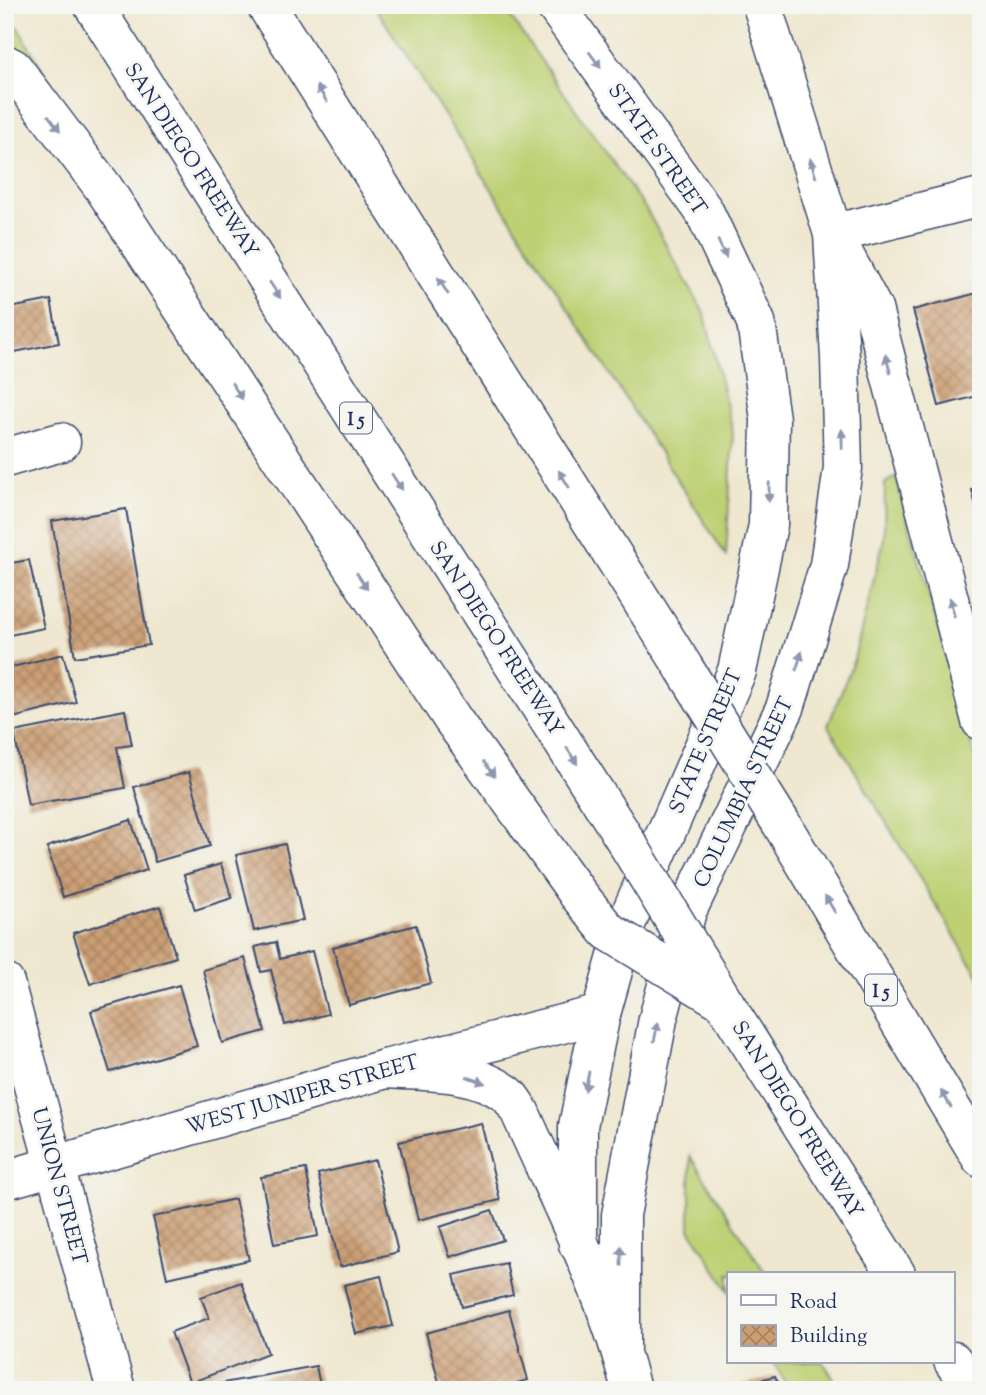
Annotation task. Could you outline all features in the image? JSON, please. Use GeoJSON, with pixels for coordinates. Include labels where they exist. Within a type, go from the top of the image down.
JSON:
{"type":"FeatureCollection","features":[{"type":"Feature","properties":{"kind":"main road","name":"SAN DIEGO FREEWAY"},"geometry":{"type":"LineString","coordinates":[[93,5],[619,830],[895,1272]]}},
{"type":"Feature","properties":{"kind":"main road","name":"I 5"},"geometry":{"type":"LineString","coordinates":[[266,5],[782,822],[981,1158]]}},
{"type":"Feature","properties":{"kind":"main road","name":"STATE STREET"},"geometry":{"type":"LineString","coordinates":[[555,5],[704,211],[756,322],[771,419],[768,525],[737,671],[626,924],[601,1014],[578,1126],[578,1244],[621,1349],[631,1390]]}},
{"type":"Feature","properties":{"kind":"main road","name":"COLUMBIA STREET"},"geometry":{"type":"LineString","coordinates":[[762,5],[833,234],[873,309],[981,721]]}},
{"type":"Feature","properties":{"kind":"main road"},"geometry":{"type":"LineString","coordinates":[[5,64],[13,68],[103,187],[453,720],[579,894],[608,931],[724,1002]]}},
{"type":"Feature","properties":{"kind":"main road"},"geometry":{"type":"LineString","coordinates":[[833,234],[981,197]]}},
{"type":"Feature","properties":{"kind":"main road","name":"COLUMBIA STREET"},"geometry":{"type":"LineString","coordinates":[[621,1349],[621,1215],[658,1019],[687,911],[785,708],[828,565],[843,468],[833,234]]}},
{"type":"Feature","properties":{"kind":"main road"},"geometry":{"type":"LineString","coordinates":[[5,458],[61,442]]}},
{"type":"Feature","properties":{"kind":"main road","name":"UNION STREET"},"geometry":{"type":"LineString","coordinates":[[5,983],[116,1390]]}},
{"type":"Feature","properties":{"kind":"main road","name":"WEST JUNIPER STREET"},"geometry":{"type":"LineString","coordinates":[[5,1180],[385,1069],[601,1014]]}},
{"type":"Feature","properties":{"kind":"main road"},"geometry":{"type":"LineString","coordinates":[[385,1069],[452,1072],[481,1081],[508,1095],[520,1112],[578,1244]]}},
{"type":"Feature","properties":{"kind":"main road"},"geometry":{"type":"LineString","coordinates":[[954,1362],[973,1390]]}},
{"type":"Feature","properties":{"kind":"green space"},"geometry":{"type":"Polygon","coordinates":[[[374,5],[502,5],[647,211],[705,315],[733,432],[726,556],[374,5]]]}},
{"type":"Feature","properties":{"kind":"green space"},"geometry":{"type":"Polygon","coordinates":[[[5,6],[51,84],[5,42],[5,6]]]}},
{"type":"Feature","properties":{"kind":"green space"},"geometry":{"type":"Polygon","coordinates":[[[896,477],[981,780],[981,980],[828,726],[854,659],[884,539],[885,483],[896,477]]]}},
{"type":"Feature","properties":{"kind":"green space"},"geometry":{"type":"Polygon","coordinates":[[[690,1156],[765,1272],[727,1272],[727,1288],[690,1229],[690,1156]]]}},
{"type":"Feature","properties":{"kind":"green space"},"geometry":{"type":"Polygon","coordinates":[[[774,1364],[824,1364],[841,1390],[790,1390],[774,1364]]]}},
{"type":"Feature","properties":{"kind":"building"},"geometry":{"type":"Polygon","coordinates":[[[981,292],[981,395],[939,406],[913,310],[981,292]]]}},
{"type":"Feature","properties":{"kind":"building"},"geometry":{"type":"Polygon","coordinates":[[[51,300],[59,343],[5,354],[5,309],[51,300]]]}},
{"type":"Feature","properties":{"kind":"building"},"geometry":{"type":"Polygon","coordinates":[[[981,488],[981,522],[980,522],[972,490],[981,488]]]}},
{"type":"Feature","properties":{"kind":"building"},"geometry":{"type":"Polygon","coordinates":[[[126,509],[149,645],[75,657],[52,521],[126,509]]]}},
{"type":"Feature","properties":{"kind":"building"},"geometry":{"type":"Polygon","coordinates":[[[29,560],[44,628],[5,636],[5,564],[29,560]]]}},
{"type":"Feature","properties":{"kind":"building"},"geometry":{"type":"Polygon","coordinates":[[[63,654],[76,702],[5,720],[5,669],[63,654]]]}},
{"type":"Feature","properties":{"kind":"building"},"geometry":{"type":"Polygon","coordinates":[[[125,710],[132,745],[117,747],[125,788],[28,805],[14,732],[125,710]]]}},
{"type":"Feature","properties":{"kind":"building"},"geometry":{"type":"Polygon","coordinates":[[[189,772],[210,846],[155,862],[134,787],[189,772]]]}},
{"type":"Feature","properties":{"kind":"building"},"geometry":{"type":"Polygon","coordinates":[[[131,820],[147,870],[63,897],[47,847],[131,820]]]}},
{"type":"Feature","properties":{"kind":"building"},"geometry":{"type":"Polygon","coordinates":[[[285,844],[303,920],[254,931],[236,855],[285,844]]]}},
{"type":"Feature","properties":{"kind":"building"},"geometry":{"type":"Polygon","coordinates":[[[221,864],[232,898],[195,910],[184,875],[221,864]]]}},
{"type":"Feature","properties":{"kind":"building"},"geometry":{"type":"Polygon","coordinates":[[[160,906],[176,957],[90,984],[73,933],[160,906]]]}},
{"type":"Feature","properties":{"kind":"building"},"geometry":{"type":"Polygon","coordinates":[[[416,925],[431,983],[349,1005],[333,947],[416,925]]]}},
{"type":"Feature","properties":{"kind":"building"},"geometry":{"type":"Polygon","coordinates":[[[276,942],[280,959],[312,951],[328,1014],[285,1025],[271,970],[261,972],[255,947],[276,942]]]}},
{"type":"Feature","properties":{"kind":"building"},"geometry":{"type":"Polygon","coordinates":[[[245,958],[265,1031],[222,1043],[203,970],[245,958]]]}},
{"type":"Feature","properties":{"kind":"building"},"geometry":{"type":"Polygon","coordinates":[[[179,985],[197,1046],[110,1072],[91,1011],[179,985]]]}},
{"type":"Feature","properties":{"kind":"building"},"geometry":{"type":"Polygon","coordinates":[[[481,1123],[500,1200],[418,1220],[399,1142],[481,1123]]]}},
{"type":"Feature","properties":{"kind":"building"},"geometry":{"type":"Polygon","coordinates":[[[375,1160],[398,1252],[340,1267],[318,1174],[375,1160]]]}},
{"type":"Feature","properties":{"kind":"building"},"geometry":{"type":"Polygon","coordinates":[[[306,1169],[318,1236],[274,1244],[261,1177],[306,1169]]]}},
{"type":"Feature","properties":{"kind":"building"},"geometry":{"type":"Polygon","coordinates":[[[235,1199],[249,1260],[167,1278],[153,1217],[235,1199]]]}},
{"type":"Feature","properties":{"kind":"building"},"geometry":{"type":"Polygon","coordinates":[[[492,1210],[503,1240],[450,1257],[440,1227],[492,1210]]]}},
{"type":"Feature","properties":{"kind":"building"},"geometry":{"type":"Polygon","coordinates":[[[506,1263],[513,1295],[462,1307],[454,1275],[506,1263]]]}},
{"type":"Feature","properties":{"kind":"building"},"geometry":{"type":"Polygon","coordinates":[[[381,1276],[393,1326],[356,1334],[344,1285],[381,1276]]]}},
{"type":"Feature","properties":{"kind":"building"},"geometry":{"type":"Polygon","coordinates":[[[241,1282],[268,1353],[190,1383],[171,1332],[209,1318],[201,1297],[241,1282]]]}},
{"type":"Feature","properties":{"kind":"building"},"geometry":{"type":"Polygon","coordinates":[[[509,1310],[528,1380],[491,1390],[441,1390],[426,1333],[509,1310]]]}},
{"type":"Feature","properties":{"kind":"building"},"geometry":{"type":"Polygon","coordinates":[[[316,1366],[321,1390],[195,1390],[195,1388],[316,1366]]]}},
{"type":"Feature","properties":{"kind":"building"},"geometry":{"type":"Polygon","coordinates":[[[775,1376],[782,1390],[726,1390],[726,1389],[775,1376]]]}},
{"type":"Feature","properties":{"kind":"building"},"geometry":{"type":"Polygon","coordinates":[[[5,1385],[39,1388],[5,1390],[5,1385]]]}}]}
